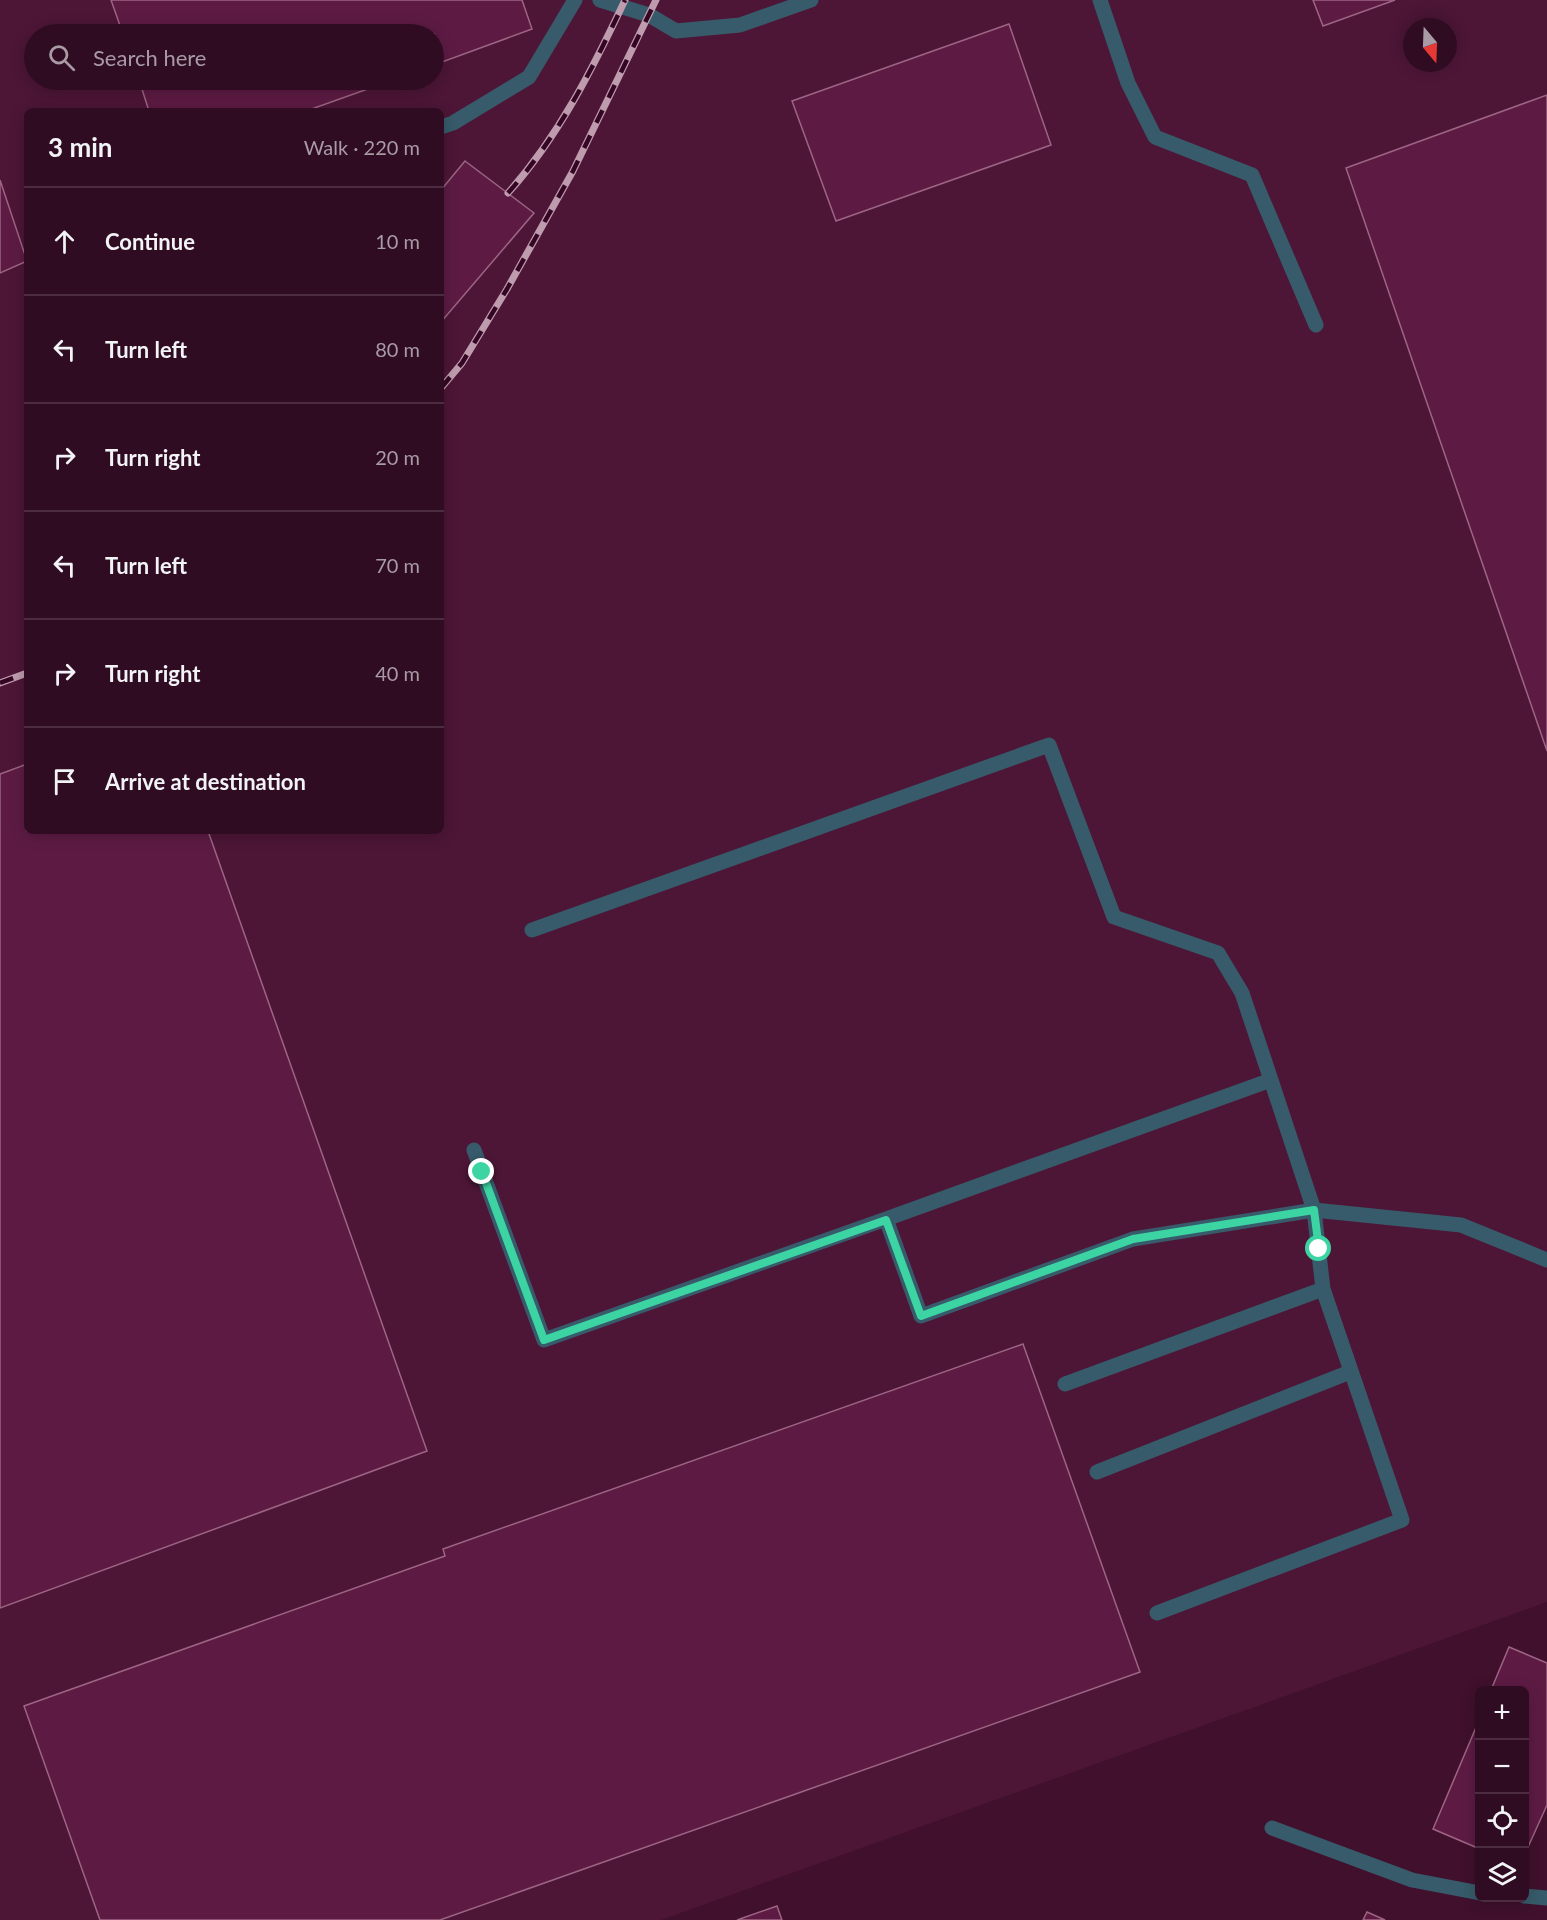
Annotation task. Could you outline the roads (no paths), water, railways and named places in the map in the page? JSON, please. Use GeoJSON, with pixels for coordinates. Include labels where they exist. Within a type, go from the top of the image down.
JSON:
{"type":"FeatureCollection","features":[{"type":"Feature","properties":{"kind":"lane"},"geometry":{"type":"LineString","coordinates":[[444,126],[453,123],[529,77],[575,0]]}},
{"type":"Feature","properties":{"kind":"lane"},"geometry":{"type":"LineString","coordinates":[[600,0],[649,15],[676,31],[740,25],[811,0]]}},
{"type":"Feature","properties":{"kind":"lane"},"geometry":{"type":"LineString","coordinates":[[1100,0],[1128,83],[1155,137],[1252,175],[1316,325]]}},
{"type":"Feature","properties":{"kind":"lane"},"geometry":{"type":"LineString","coordinates":[[532,930],[1049,746],[1114,917],[1218,953],[1242,993],[1314,1210],[1323,1289],[1402,1520],[1157,1613]]}},
{"type":"Feature","properties":{"kind":"lane"},"geometry":{"type":"LineString","coordinates":[[474,1150],[544,1340],[886,1220],[1270,1080]]}},
{"type":"Feature","properties":{"kind":"lane"},"geometry":{"type":"LineString","coordinates":[[886,1220],[921,1316],[1133,1239],[1314,1210],[1461,1225],[1547,1260]]}},
{"type":"Feature","properties":{"kind":"lane"},"geometry":{"type":"LineString","coordinates":[[1065,1384],[1323,1289]]}},
{"type":"Feature","properties":{"kind":"lane"},"geometry":{"type":"LineString","coordinates":[[1097,1472],[1350,1371]]}},
{"type":"Feature","properties":{"kind":"lane"},"geometry":{"type":"LineString","coordinates":[[1272,1828],[1412,1880],[1475,1892]]}},
{"type":"Feature","properties":{"kind":"lane"},"geometry":{"type":"LineString","coordinates":[[1529,1896],[1547,1898]]}},
{"type":"Feature","properties":{"kind":"railway"},"geometry":{"type":"LineString","coordinates":[[508,193],[543,148],[574,101],[625,0]]}},
{"type":"Feature","properties":{"kind":"railway"},"geometry":{"type":"LineString","coordinates":[[444,384],[462,363],[507,289],[573,171],[656,0]]}},
{"type":"Feature","properties":{"kind":"railway"},"geometry":{"type":"LineString","coordinates":[[0,683],[24,674]]}}]}
